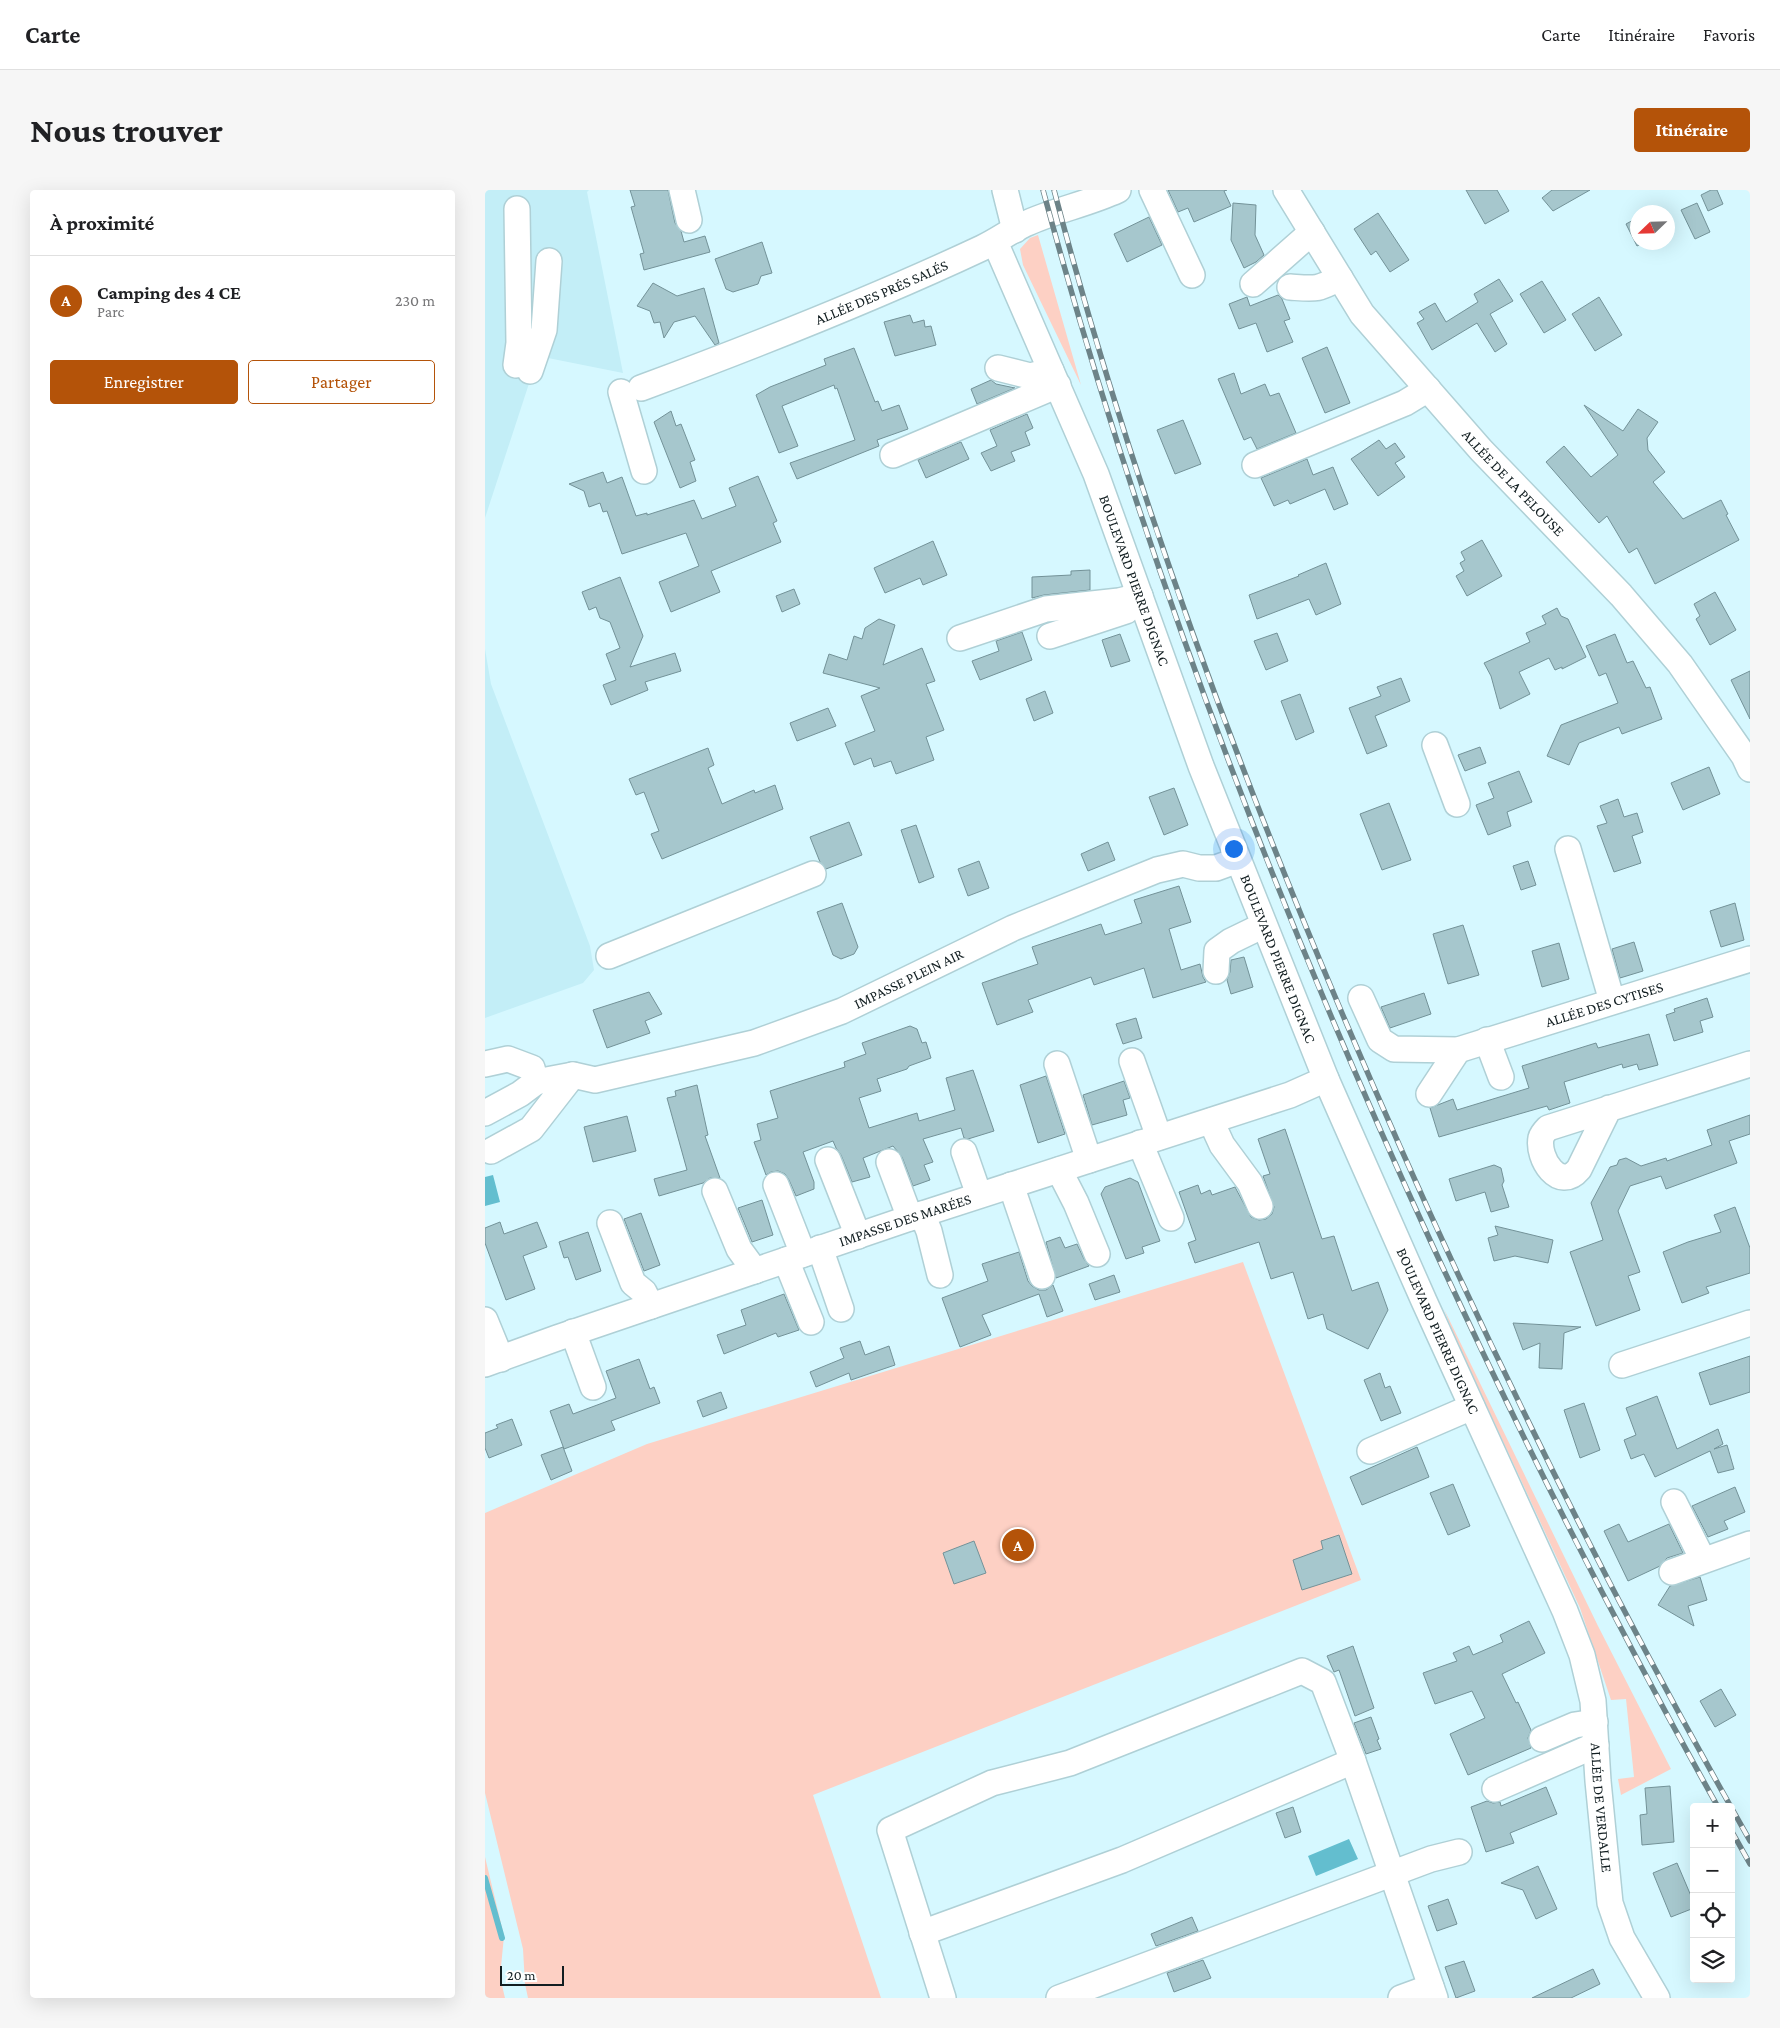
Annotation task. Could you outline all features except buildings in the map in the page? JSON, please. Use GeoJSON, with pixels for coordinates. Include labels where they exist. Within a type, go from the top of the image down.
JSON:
{"type":"FeatureCollection","features":[{"type":"Feature","properties":{"kind":"street"},"geometry":{"type":"LineString","coordinates":[[682,190],[689,220]]}},
{"type":"Feature","properties":{"kind":"street","name":"BOULEVARD PIERRE DIGNAC"},"geometry":{"type":"LineString","coordinates":[[1005,190],[1005,236],[1055,378],[1096,474],[1201,766],[1263,925],[1326,1079],[1565,1611]]}},
{"type":"Feature","properties":{"kind":"street","name":"ALLÉE DES PRÉS SALÉS"},"geometry":{"type":"LineString","coordinates":[[644,471],[631,390],[726,357],[855,305],[1093,195],[1118,190]]}},
{"type":"Feature","properties":{"kind":"street"},"geometry":{"type":"LineString","coordinates":[[1151,190],[1192,275]]}},
{"type":"Feature","properties":{"kind":"street","name":"ALLÉE DE LA PELOUSE"},"geometry":{"type":"LineString","coordinates":[[1286,190],[1362,314],[1481,450],[1621,595],[1668,650],[1731,737],[1750,769]]}},
{"type":"Feature","properties":{"kind":"street"},"geometry":{"type":"LineString","coordinates":[[517,209],[519,343],[523,368],[544,330],[549,261]]}},
{"type":"Feature","properties":{"kind":"street"},"geometry":{"type":"LineString","coordinates":[[1253,284],[1312,232]]}},
{"type":"Feature","properties":{"kind":"street"},"geometry":{"type":"LineString","coordinates":[[1290,287],[1315,289],[1324,287],[1340,278]]}},
{"type":"Feature","properties":{"kind":"street"},"geometry":{"type":"LineString","coordinates":[[998,368],[1030,376],[1055,378]]}},
{"type":"Feature","properties":{"kind":"street"},"geometry":{"type":"LineString","coordinates":[[893,455],[1055,378]]}},
{"type":"Feature","properties":{"kind":"street"},"geometry":{"type":"LineString","coordinates":[[1313,428],[1422,384]]}},
{"type":"Feature","properties":{"kind":"street"},"geometry":{"type":"LineString","coordinates":[[1255,465],[1405,403],[1422,384]]}},
{"type":"Feature","properties":{"kind":"street"},"geometry":{"type":"LineString","coordinates":[[960,638],[1046,609],[1119,601],[1141,601]]}},
{"type":"Feature","properties":{"kind":"street"},"geometry":{"type":"LineString","coordinates":[[1050,636],[1141,601]]}},
{"type":"Feature","properties":{"kind":"street"},"geometry":{"type":"LineString","coordinates":[[1435,745],[1457,804]]}},
{"type":"Feature","properties":{"kind":"street"},"geometry":{"type":"LineString","coordinates":[[1568,849],[1613,1002]]}},
{"type":"Feature","properties":{"kind":"street","name":"IMPASSE PLEIN AIR"},"geometry":{"type":"LineString","coordinates":[[573,1075],[595,1080],[754,1043],[842,1012],[1013,928],[1157,870],[1183,864],[1199,868],[1216,868],[1238,860]]}},
{"type":"Feature","properties":{"kind":"street"},"geometry":{"type":"LineString","coordinates":[[609,956],[813,874]]}},
{"type":"Feature","properties":{"kind":"street"},"geometry":{"type":"LineString","coordinates":[[1216,971],[1217,951],[1231,941],[1263,925]]}},
{"type":"Feature","properties":{"kind":"street","name":"ALLÉE DES CYTISES"},"geometry":{"type":"LineString","coordinates":[[1361,998],[1380,1040],[1395,1049],[1457,1050],[1750,959]]}},
{"type":"Feature","properties":{"kind":"street"},"geometry":{"type":"LineString","coordinates":[[1487,1040],[1501,1078]]}},
{"type":"Feature","properties":{"kind":"street"},"geometry":{"type":"LineString","coordinates":[[1429,1094],[1457,1050]]}},
{"type":"Feature","properties":{"kind":"street"},"geometry":{"type":"LineString","coordinates":[[485,1064],[508,1059],[532,1068],[536,1082]]}},
{"type":"Feature","properties":{"kind":"street"},"geometry":{"type":"LineString","coordinates":[[1132,1061],[1150,1140],[1171,1218]]}},
{"type":"Feature","properties":{"kind":"street"},"geometry":{"type":"LineString","coordinates":[[1057,1064],[1089,1160]]}},
{"type":"Feature","properties":{"kind":"street"},"geometry":{"type":"LineString","coordinates":[[1609,1108],[1750,1064]]}},
{"type":"Feature","properties":{"kind":"street"},"geometry":{"type":"LineString","coordinates":[[485,1112],[520,1094],[536,1082],[573,1075]]}},
{"type":"Feature","properties":{"kind":"street"},"geometry":{"type":"LineString","coordinates":[[491,1151],[531,1129],[573,1075]]}},
{"type":"Feature","properties":{"kind":"street","name":"IMPASSE DES MARÉES"},"geometry":{"type":"LineString","coordinates":[[493,1362],[573,1332],[916,1216],[1290,1095],[1326,1079]]}},
{"type":"Feature","properties":{"kind":"street"},"geometry":{"type":"LineString","coordinates":[[1211,1121],[1222,1145],[1250,1183],[1260,1206]]}},
{"type":"Feature","properties":{"kind":"street"},"geometry":{"type":"LineString","coordinates":[[964,1152],[979,1195]]}},
{"type":"Feature","properties":{"kind":"street"},"geometry":{"type":"LineString","coordinates":[[828,1160],[858,1236]]}},
{"type":"Feature","properties":{"kind":"street"},"geometry":{"type":"LineString","coordinates":[[889,1162],[916,1216],[929,1231],[940,1275]]}},
{"type":"Feature","properties":{"kind":"street"},"geometry":{"type":"LineString","coordinates":[[1059,1170],[1076,1203],[1097,1254]]}},
{"type":"Feature","properties":{"kind":"street"},"geometry":{"type":"LineString","coordinates":[[776,1185],[803,1254],[841,1309]]}},
{"type":"Feature","properties":{"kind":"street"},"geometry":{"type":"LineString","coordinates":[[1011,1185],[1042,1276]]}},
{"type":"Feature","properties":{"kind":"street"},"geometry":{"type":"LineString","coordinates":[[715,1191],[739,1249],[755,1270]]}},
{"type":"Feature","properties":{"kind":"street"},"geometry":{"type":"LineString","coordinates":[[610,1223],[633,1283],[644,1292],[651,1306]]}},
{"type":"Feature","properties":{"kind":"street"},"geometry":{"type":"LineString","coordinates":[[803,1254],[811,1322]]}},
{"type":"Feature","properties":{"kind":"street"},"geometry":{"type":"LineString","coordinates":[[485,1320],[493,1362]]}},
{"type":"Feature","properties":{"kind":"street"},"geometry":{"type":"LineString","coordinates":[[1622,1365],[1750,1323]]}},
{"type":"Feature","properties":{"kind":"street"},"geometry":{"type":"LineString","coordinates":[[573,1332],[593,1387]]}},
{"type":"Feature","properties":{"kind":"street"},"geometry":{"type":"LineString","coordinates":[[1371,1451],[1472,1407]]}},
{"type":"Feature","properties":{"kind":"street"},"geometry":{"type":"LineString","coordinates":[[1673,1502],[1707,1563]]}},
{"type":"Feature","properties":{"kind":"street"},"geometry":{"type":"LineString","coordinates":[[1707,1563],[1750,1544]]}},
{"type":"Feature","properties":{"kind":"street"},"geometry":{"type":"LineString","coordinates":[[1672,1572],[1750,1554]]}},
{"type":"Feature","properties":{"kind":"street","name":"ALLÉE DE VERDALLE"},"geometry":{"type":"LineString","coordinates":[[1565,1611],[1582,1656],[1593,1701],[1598,1782],[1610,1903],[1621,1938],[1657,1998]]}},
{"type":"Feature","properties":{"kind":"street"},"geometry":{"type":"LineString","coordinates":[[943,1998],[890,1830],[992,1784],[1070,1763],[1302,1671],[1323,1682],[1353,1761],[1433,1992],[1401,1998]]}},
{"type":"Feature","properties":{"kind":"street"},"geometry":{"type":"LineString","coordinates":[[1542,1739],[1575,1725],[1596,1733]]}},
{"type":"Feature","properties":{"kind":"street"},"geometry":{"type":"LineString","coordinates":[[1494,1782],[1596,1733]]}},
{"type":"Feature","properties":{"kind":"street"},"geometry":{"type":"LineString","coordinates":[[922,1933],[1122,1860],[1353,1761]]}},
{"type":"Feature","properties":{"kind":"street"},"geometry":{"type":"LineString","coordinates":[[1059,1998],[1431,1859],[1459,1852]]}},
{"type":"Feature","properties":{"kind":"shaded area"},"geometry":{"type":"Polygon","coordinates":[[[485,190],[589,190],[587,192],[623,373],[538,356],[485,518],[485,190]]]}},
{"type":"Feature","properties":{"kind":"shaded area"},"geometry":{"type":"Polygon","coordinates":[[[1038,235],[1081,385],[1023,265],[1020,249],[1030,238],[1038,235]]]}},
{"type":"Feature","properties":{"kind":"shaded area"},"geometry":{"type":"Polygon","coordinates":[[[485,649],[491,684],[590,946],[594,970],[583,983],[485,1018],[485,649]]]}},
{"type":"Feature","properties":{"kind":"shaded area"},"geometry":{"type":"Polygon","coordinates":[[[1243,1262],[1361,1580],[813,1795],[881,1998],[528,1998],[525,1984],[523,1949],[485,1793],[485,1513],[647,1444],[1243,1262]]]}},
{"type":"Feature","properties":{"kind":"shaded area"},"geometry":{"type":"Polygon","coordinates":[[[1444,1309],[1598,1626],[1671,1769],[1621,1795],[1618,1779],[1634,1777],[1626,1699],[1611,1700],[1580,1608],[1453,1333],[1444,1309]]]}},
{"type":"Feature","properties":{"kind":"shaded area"},"geometry":{"type":"Polygon","coordinates":[[[485,1857],[504,1936],[500,1977],[505,1998],[485,1998],[485,1857]]]}},
{"type":"Feature","properties":{"kind":"water"},"geometry":{"type":"Polygon","coordinates":[[[493,1175],[500,1202],[485,1206],[485,1177],[493,1175]]]}},
{"type":"Feature","properties":{"kind":"water"},"geometry":{"type":"Polygon","coordinates":[[[1349,1839],[1358,1859],[1316,1876],[1308,1856],[1349,1839]]]}},
{"type":"Feature","properties":{"kind":"waterway"},"geometry":{"type":"LineString","coordinates":[[485,1878],[502,1938]]}},
{"type":"Feature","properties":{"kind":"railway"},"geometry":{"type":"LineString","coordinates":[[1043,190],[1081,325],[1122,459],[1167,591],[1214,723],[1317,984],[1430,1240],[1498,1384],[1568,1526],[1642,1668],[1716,1803]]}},
{"type":"Feature","properties":{"kind":"railway"},"geometry":{"type":"LineString","coordinates":[[1054,190],[1114,398],[1182,603],[1257,806],[1339,1006],[1429,1210],[1524,1412],[1624,1611],[1729,1803]]}},
{"type":"Feature","properties":{"kind":"railway"},"geometry":{"type":"LineString","coordinates":[[1735,1814],[1750,1841]]}},
{"type":"Feature","properties":{"kind":"railway"},"geometry":{"type":"LineString","coordinates":[[1735,1837],[1750,1864]]}},
{"type":"Feature","properties":{"kind":"place","name":"Camping des 4 CE"},"geometry":{"type":"Point","coordinates":[1018,1545]}}]}
